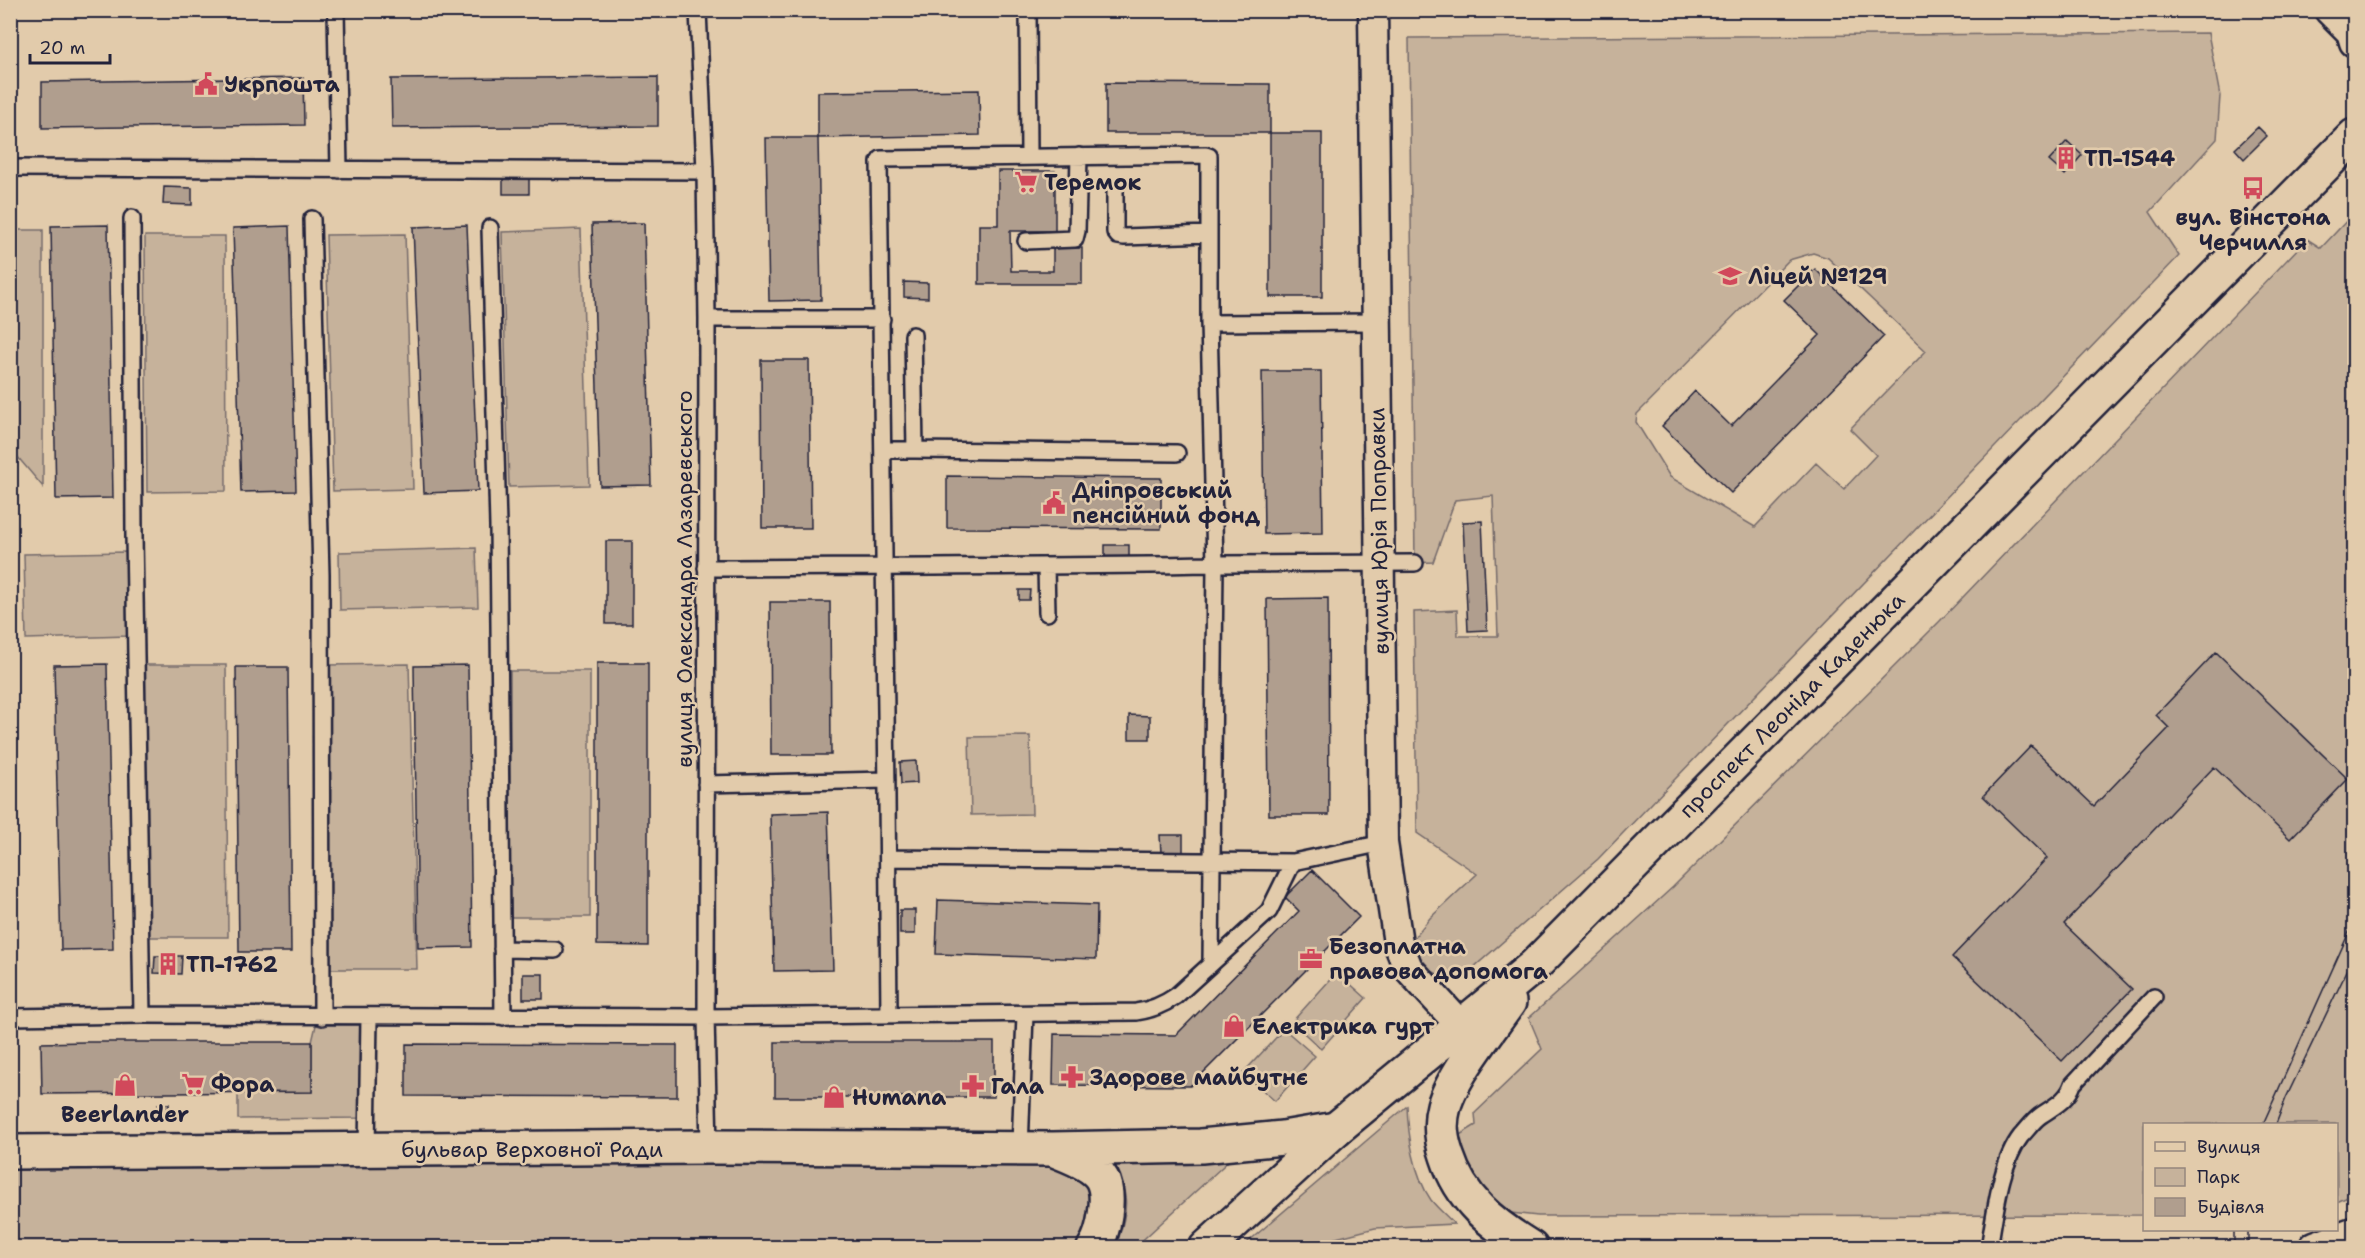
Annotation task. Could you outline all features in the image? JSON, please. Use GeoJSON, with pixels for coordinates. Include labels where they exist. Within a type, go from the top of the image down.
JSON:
{"type":"FeatureCollection","features":[{"type":"Feature","properties":{"kind":"main road","name":"проспект Леоніда Каденюка"},"geometry":{"type":"LineString","coordinates":[[1206,1248],[1336,1130],[1534,966],[2354,135]]}},
{"type":"Feature","properties":{"kind":"main road"},"geometry":{"type":"LineString","coordinates":[[1532,1248],[1484,1214],[1462,1190],[1440,1137],[1444,1106],[1461,1072],[1534,966]]}},
{"type":"Feature","properties":{"kind":"main road","name":"бульвар Верховної Ради"},"geometry":{"type":"LineString","coordinates":[[10,1152],[709,1147],[1053,1149],[1201,1146],[1336,1130]]}},
{"type":"Feature","properties":{"kind":"main road","name":"бульвар Верховної Ради"},"geometry":{"type":"LineString","coordinates":[[1053,1149],[1089,1167],[1102,1179],[1105,1218],[1094,1248]]}},
{"type":"Feature","properties":{"kind":"main road"},"geometry":{"type":"LineString","coordinates":[[2316,1248],[2355,1234]]}},
{"type":"Feature","properties":{"kind":"street","name":"вулиця Юрія Поправки"},"geometry":{"type":"LineString","coordinates":[[1373,10],[1383,843],[1398,943],[1408,968],[1462,1027]]}},
{"type":"Feature","properties":{"kind":"street"},"geometry":{"type":"LineString","coordinates":[[2329,10],[2351,32],[2355,42]]}},
{"type":"Feature","properties":{"kind":"lane"},"geometry":{"type":"LineString","coordinates":[[336,10],[339,170]]}},
{"type":"Feature","properties":{"kind":"lane","name":"вулиця Олександра Лазаревського"},"geometry":{"type":"LineString","coordinates":[[698,10],[705,171],[707,319],[706,1017],[709,1147]]}},
{"type":"Feature","properties":{"kind":"lane"},"geometry":{"type":"LineString","coordinates":[[1028,10],[1029,156]]}},
{"type":"Feature","properties":{"kind":"lane"},"geometry":{"type":"LineString","coordinates":[[889,1014],[880,159],[1206,154],[1209,156],[1209,323],[1215,564],[1211,963]]}},
{"type":"Feature","properties":{"kind":"lane"},"geometry":{"type":"LineString","coordinates":[[1026,241],[1074,239],[1077,231],[1079,156]]}},
{"type":"Feature","properties":{"kind":"lane"},"geometry":{"type":"LineString","coordinates":[[10,168],[705,171]]}},
{"type":"Feature","properties":{"kind":"lane"},"geometry":{"type":"LineString","coordinates":[[1115,190],[1115,231],[1118,236],[1209,234]]}},
{"type":"Feature","properties":{"kind":"lane"},"geometry":{"type":"LineString","coordinates":[[132,218],[134,536],[142,1015]]}},
{"type":"Feature","properties":{"kind":"lane"},"geometry":{"type":"LineString","coordinates":[[312,219],[321,575],[322,1017]]}},
{"type":"Feature","properties":{"kind":"lane"},"geometry":{"type":"LineString","coordinates":[[490,228],[498,526],[503,1017]]}},
{"type":"Feature","properties":{"kind":"lane"},"geometry":{"type":"LineString","coordinates":[[707,319],[882,319]]}},
{"type":"Feature","properties":{"kind":"lane"},"geometry":{"type":"LineString","coordinates":[[1209,323],[1376,322]]}},
{"type":"Feature","properties":{"kind":"lane"},"geometry":{"type":"LineString","coordinates":[[913,335],[915,450]]}},
{"type":"Feature","properties":{"kind":"lane"},"geometry":{"type":"LineString","coordinates":[[884,450],[1177,453]]}},
{"type":"Feature","properties":{"kind":"lane"},"geometry":{"type":"LineString","coordinates":[[706,568],[1415,564]]}},
{"type":"Feature","properties":{"kind":"lane"},"geometry":{"type":"LineString","coordinates":[[1046,566],[1047,613]]}},
{"type":"Feature","properties":{"kind":"lane"},"geometry":{"type":"LineString","coordinates":[[706,784],[887,780]]}},
{"type":"Feature","properties":{"kind":"lane"},"geometry":{"type":"LineString","coordinates":[[888,858],[1293,862],[1383,843]]}},
{"type":"Feature","properties":{"kind":"lane"},"geometry":{"type":"LineString","coordinates":[[10,1017],[142,1015],[706,1017],[1025,1014],[1150,1010],[1164,1005],[1176,996],[1269,911],[1293,862]]}},
{"type":"Feature","properties":{"kind":"lane"},"geometry":{"type":"LineString","coordinates":[[502,949],[555,950]]}},
{"type":"Feature","properties":{"kind":"lane"},"geometry":{"type":"LineString","coordinates":[[1989,1248],[2008,1160],[2019,1138],[2038,1117],[2057,1106],[2071,1091],[2073,1084],[2154,997]]}},
{"type":"Feature","properties":{"kind":"lane"},"geometry":{"type":"LineString","coordinates":[[1020,1149],[1025,1014]]}},
{"type":"Feature","properties":{"kind":"lane"},"geometry":{"type":"LineString","coordinates":[[367,1150],[369,1017]]}},
{"type":"Feature","properties":{"kind":"green space","name":"Ліцей №129"},"geometry":{"type":"Polygon","coordinates":[[[2208,33],[2220,96],[2217,139],[2150,212],[2179,256],[1598,859],[1474,967],[1448,979],[1419,965],[1413,939],[1430,918],[1477,874],[1417,833],[1414,612],[1457,610],[1458,636],[1498,636],[1493,496],[1455,500],[1433,562],[1415,563],[1409,38],[2208,33]],[[1813,253],[1789,260],[1637,414],[1636,422],[1670,477],[1755,527],[1816,463],[1844,489],[1876,455],[1850,429],[1926,351],[1828,258],[1813,253]]]}},
{"type":"Feature","properties":{"kind":"green space"},"geometry":{"type":"Polygon","coordinates":[[[2354,213],[2354,1194],[2338,1202],[2338,1123],[2143,1123],[2143,1215],[1538,1216],[1511,1213],[1485,1196],[1453,1139],[1476,1125],[1475,1113],[1542,1049],[1529,1018],[1673,887],[1939,622],[2307,239],[2321,248],[2354,213]]]}},
{"type":"Feature","properties":{"kind":"green space"},"geometry":{"type":"Polygon","coordinates":[[[581,229],[589,485],[509,487],[502,232],[581,229]]]}},
{"type":"Feature","properties":{"kind":"green space"},"geometry":{"type":"Polygon","coordinates":[[[11,230],[43,230],[43,487],[11,449],[11,230]]]}},
{"type":"Feature","properties":{"kind":"green space"},"geometry":{"type":"Polygon","coordinates":[[[405,234],[413,489],[333,491],[326,235],[405,234]]]}},
{"type":"Feature","properties":{"kind":"green space"},"geometry":{"type":"Polygon","coordinates":[[[145,236],[225,236],[226,491],[147,492],[145,236]]]}},
{"type":"Feature","properties":{"kind":"green space"},"geometry":{"type":"Polygon","coordinates":[[[476,548],[478,607],[340,610],[339,552],[476,548]]]}},
{"type":"Feature","properties":{"kind":"green space"},"geometry":{"type":"Polygon","coordinates":[[[126,552],[129,636],[26,639],[24,554],[126,552]]]}},
{"type":"Feature","properties":{"kind":"green space"},"geometry":{"type":"Polygon","coordinates":[[[409,664],[417,969],[328,969],[325,665],[409,664]]]}},
{"type":"Feature","properties":{"kind":"green space"},"geometry":{"type":"Polygon","coordinates":[[[145,665],[226,665],[228,937],[146,937],[145,665]]]}},
{"type":"Feature","properties":{"kind":"green space"},"geometry":{"type":"Polygon","coordinates":[[[510,671],[590,671],[590,917],[510,917],[510,671]]]}},
{"type":"Feature","properties":{"kind":"green space"},"geometry":{"type":"Polygon","coordinates":[[[1030,736],[1032,814],[971,815],[969,737],[1030,736]]]}},
{"type":"Feature","properties":{"kind":"green space"},"geometry":{"type":"Polygon","coordinates":[[[1337,972],[1366,998],[1321,1049],[1292,1022],[1337,972]]]}},
{"type":"Feature","properties":{"kind":"green space"},"geometry":{"type":"Polygon","coordinates":[[[316,1025],[361,1025],[362,1118],[238,1119],[238,1093],[312,1092],[312,1042],[316,1025]]]}},
{"type":"Feature","properties":{"kind":"green space"},"geometry":{"type":"Polygon","coordinates":[[[1284,1029],[1315,1056],[1275,1101],[1243,1073],[1284,1029]]]}},
{"type":"Feature","properties":{"kind":"green space"},"geometry":{"type":"Polygon","coordinates":[[[1407,1106],[1411,1142],[1420,1179],[1431,1200],[1454,1224],[1375,1228],[1301,1247],[1242,1247],[1407,1106]]]}},
{"type":"Feature","properties":{"kind":"green space"},"geometry":{"type":"Polygon","coordinates":[[[1234,1156],[1134,1248],[1116,1246],[1124,1220],[1126,1200],[1111,1157],[1234,1156]]]}},
{"type":"Feature","properties":{"kind":"green space"},"geometry":{"type":"Polygon","coordinates":[[[1046,1157],[1078,1169],[1096,1197],[1079,1248],[11,1248],[10,1166],[1046,1157]]]}},
{"type":"Feature","properties":{"kind":"building"},"geometry":{"type":"Polygon","coordinates":[[[658,77],[658,126],[392,128],[391,79],[658,77]]]}},
{"type":"Feature","properties":{"kind":"building"},"geometry":{"type":"Polygon","coordinates":[[[303,78],[304,125],[42,128],[42,82],[303,78]]]}},
{"type":"Feature","properties":{"kind":"building"},"geometry":{"type":"Polygon","coordinates":[[[1106,83],[1270,84],[1270,133],[1106,133],[1106,83]]]}},
{"type":"Feature","properties":{"kind":"building"},"geometry":{"type":"Polygon","coordinates":[[[979,90],[980,135],[818,138],[818,92],[979,90]]]}},
{"type":"Feature","properties":{"kind":"building"},"geometry":{"type":"Polygon","coordinates":[[[2258,127],[2267,136],[2244,159],[2235,149],[2258,127]]]}},
{"type":"Feature","properties":{"kind":"building"},"geometry":{"type":"Polygon","coordinates":[[[1270,133],[1322,133],[1322,297],[1270,297],[1270,133]]]}},
{"type":"Feature","properties":{"kind":"building"},"geometry":{"type":"Polygon","coordinates":[[[766,138],[818,138],[821,300],[769,301],[766,138]]]}},
{"type":"Feature","properties":{"kind":"building","name":"ТП-1544"},"geometry":{"type":"Polygon","coordinates":[[[2067,141],[2082,155],[2065,175],[2049,161],[2067,141]]]}},
{"type":"Feature","properties":{"kind":"building"},"geometry":{"type":"Polygon","coordinates":[[[998,171],[1055,171],[1055,231],[1010,231],[1011,271],[1053,271],[1053,248],[1082,248],[1082,284],[979,284],[979,225],[998,225],[998,171]]]}},
{"type":"Feature","properties":{"kind":"building"},"geometry":{"type":"Polygon","coordinates":[[[503,177],[529,177],[529,194],[503,194],[503,177]]]}},
{"type":"Feature","properties":{"kind":"building"},"geometry":{"type":"Polygon","coordinates":[[[164,187],[192,188],[192,205],[163,204],[164,187]]]}},
{"type":"Feature","properties":{"kind":"building"},"geometry":{"type":"Polygon","coordinates":[[[644,223],[651,485],[600,486],[592,224],[644,223]]]}},
{"type":"Feature","properties":{"kind":"building"},"geometry":{"type":"Polygon","coordinates":[[[108,225],[113,498],[56,499],[51,226],[108,225]]]}},
{"type":"Feature","properties":{"kind":"building"},"geometry":{"type":"Polygon","coordinates":[[[467,225],[478,491],[424,493],[413,227],[467,225]]]}},
{"type":"Feature","properties":{"kind":"building"},"geometry":{"type":"Polygon","coordinates":[[[289,226],[296,491],[241,492],[233,228],[289,226]]]}},
{"type":"Feature","properties":{"kind":"building"},"geometry":{"type":"Polygon","coordinates":[[[1815,269],[1884,336],[1731,493],[1662,426],[1695,391],[1731,426],[1820,335],[1784,300],[1815,269]]]}},
{"type":"Feature","properties":{"kind":"building"},"geometry":{"type":"Polygon","coordinates":[[[904,282],[928,283],[928,298],[904,297],[904,282]]]}},
{"type":"Feature","properties":{"kind":"building"},"geometry":{"type":"Polygon","coordinates":[[[761,360],[809,360],[811,528],[762,528],[761,360]]]}},
{"type":"Feature","properties":{"kind":"building"},"geometry":{"type":"Polygon","coordinates":[[[1262,371],[1321,371],[1323,533],[1264,534],[1262,371]]]}},
{"type":"Feature","properties":{"kind":"building","name":"Дніпровський пенсійний фонд"},"geometry":{"type":"Polygon","coordinates":[[[947,476],[1161,478],[1161,529],[947,528],[947,476]]]}},
{"type":"Feature","properties":{"kind":"building"},"geometry":{"type":"Polygon","coordinates":[[[1482,521],[1487,630],[1468,631],[1463,522],[1482,521]]]}},
{"type":"Feature","properties":{"kind":"building"},"geometry":{"type":"Polygon","coordinates":[[[606,541],[632,541],[632,624],[606,624],[606,541]]]}},
{"type":"Feature","properties":{"kind":"building"},"geometry":{"type":"Polygon","coordinates":[[[1105,545],[1129,545],[1129,559],[1105,559],[1105,545]]]}},
{"type":"Feature","properties":{"kind":"building"},"geometry":{"type":"Polygon","coordinates":[[[1019,590],[1030,590],[1029,600],[1019,600],[1019,590]]]}},
{"type":"Feature","properties":{"kind":"building"},"geometry":{"type":"Polygon","coordinates":[[[1328,598],[1329,815],[1269,815],[1267,599],[1328,598]]]}},
{"type":"Feature","properties":{"kind":"building"},"geometry":{"type":"Polygon","coordinates":[[[770,602],[830,602],[831,755],[771,755],[770,602]]]}},
{"type":"Feature","properties":{"kind":"building"},"geometry":{"type":"Polygon","coordinates":[[[2216,652],[2348,779],[2290,839],[2214,767],[2064,924],[2132,989],[2062,1061],[1952,957],[2047,858],[1983,796],[2031,746],[2094,806],[2169,728],[2156,715],[2216,652]]]}},
{"type":"Feature","properties":{"kind":"building"},"geometry":{"type":"Polygon","coordinates":[[[597,663],[648,663],[648,946],[597,945],[597,663]]]}},
{"type":"Feature","properties":{"kind":"building"},"geometry":{"type":"Polygon","coordinates":[[[107,664],[113,949],[61,950],[54,665],[107,664]]]}},
{"type":"Feature","properties":{"kind":"building"},"geometry":{"type":"Polygon","coordinates":[[[468,665],[472,947],[418,948],[414,666],[468,665]]]}},
{"type":"Feature","properties":{"kind":"building"},"geometry":{"type":"Polygon","coordinates":[[[236,667],[288,667],[291,952],[239,952],[236,667]]]}},
{"type":"Feature","properties":{"kind":"building"},"geometry":{"type":"Polygon","coordinates":[[[1129,715],[1150,716],[1150,739],[1129,739],[1129,715]]]}},
{"type":"Feature","properties":{"kind":"building"},"geometry":{"type":"Polygon","coordinates":[[[916,761],[917,783],[901,784],[900,762],[916,761]]]}},
{"type":"Feature","properties":{"kind":"building"},"geometry":{"type":"Polygon","coordinates":[[[828,812],[833,970],[774,971],[770,814],[828,812]]]}},
{"type":"Feature","properties":{"kind":"building"},"geometry":{"type":"Polygon","coordinates":[[[1160,835],[1183,835],[1183,853],[1161,853],[1160,835]]]}},
{"type":"Feature","properties":{"kind":"building"},"geometry":{"type":"Polygon","coordinates":[[[1312,870],[1359,917],[1190,1086],[1053,1085],[1054,1034],[1176,1035],[1299,911],[1285,897],[1312,870]]]}},
{"type":"Feature","properties":{"kind":"building"},"geometry":{"type":"Polygon","coordinates":[[[938,900],[1097,905],[1096,959],[936,954],[938,900]]]}},
{"type":"Feature","properties":{"kind":"building"},"geometry":{"type":"Polygon","coordinates":[[[900,910],[915,910],[915,934],[900,934],[900,910]]]}},
{"type":"Feature","properties":{"kind":"building","name":"ТП-1762"},"geometry":{"type":"Polygon","coordinates":[[[155,956],[182,956],[181,974],[154,973],[155,956]]]}},
{"type":"Feature","properties":{"kind":"building"},"geometry":{"type":"Polygon","coordinates":[[[523,974],[543,974],[543,999],[523,999],[523,974]]]}},
{"type":"Feature","properties":{"kind":"building"},"geometry":{"type":"Polygon","coordinates":[[[312,1042],[312,1092],[42,1094],[41,1043],[312,1042]]]}},
{"type":"Feature","properties":{"kind":"building"},"geometry":{"type":"Polygon","coordinates":[[[775,1042],[994,1042],[994,1097],[775,1097],[775,1042]]]}},
{"type":"Feature","properties":{"kind":"building"},"geometry":{"type":"Polygon","coordinates":[[[406,1044],[677,1045],[677,1097],[406,1096],[406,1044]]]}},
{"type":"Feature","properties":{"kind":"building"},"geometry":{"type":"Polygon","coordinates":[[[158,1104],[169,1104],[169,1111],[158,1112],[158,1104]]]}},
{"type":"Feature","properties":{"kind":"tram line"},"geometry":{"type":"LineString","coordinates":[[2263,1123],[2354,921]]}},
{"type":"Feature","properties":{"kind":"tram line"},"geometry":{"type":"LineString","coordinates":[[2276,1123],[2286,1098],[2354,956]]}},
{"type":"Feature","properties":{"kind":"tram line"},"geometry":{"type":"LineString","coordinates":[[2234,1231],[2234,1248]]}},
{"type":"Feature","properties":{"kind":"tram line"},"geometry":{"type":"LineString","coordinates":[[2248,1231],[2248,1248]]}},
{"type":"Feature","properties":{"kind":"place","name":"Укрпошта"},"geometry":{"type":"Point","coordinates":[206,84]}},
{"type":"Feature","properties":{"kind":"place","name":"ТП-1544"},"geometry":{"type":"Point","coordinates":[2066,158]}},
{"type":"Feature","properties":{"kind":"place","name":"Теремок"},"geometry":{"type":"Point","coordinates":[1026,182]}},
{"type":"Feature","properties":{"kind":"place","name":"вул. Вінстона Черчилля"},"geometry":{"type":"Point","coordinates":[2253,188]}},
{"type":"Feature","properties":{"kind":"place","name":"Ліцей №129"},"geometry":{"type":"Point","coordinates":[1730,276]}},
{"type":"Feature","properties":{"kind":"place","name":"Дніпровський пенсійний фонд"},"geometry":{"type":"Point","coordinates":[1054,503]}},
{"type":"Feature","properties":{"kind":"place","name":"Безоплатна правова допомога"},"geometry":{"type":"Point","coordinates":[1311,959]}},
{"type":"Feature","properties":{"kind":"place","name":"ТП-1762"},"geometry":{"type":"Point","coordinates":[168,964]}},
{"type":"Feature","properties":{"kind":"place","name":"Електрика гурт"},"geometry":{"type":"Point","coordinates":[1234,1026]}},
{"type":"Feature","properties":{"kind":"place","name":"Здорове майбутнє"},"geometry":{"type":"Point","coordinates":[1072,1077]}},
{"type":"Feature","properties":{"kind":"place","name":"Фора"},"geometry":{"type":"Point","coordinates":[193,1084]}},
{"type":"Feature","properties":{"kind":"place","name":"Beerlander"},"geometry":{"type":"Point","coordinates":[125,1085]}},
{"type":"Feature","properties":{"kind":"place","name":"Гала"},"geometry":{"type":"Point","coordinates":[973,1086]}},
{"type":"Feature","properties":{"kind":"place","name":"Humana"},"geometry":{"type":"Point","coordinates":[834,1097]}}]}
